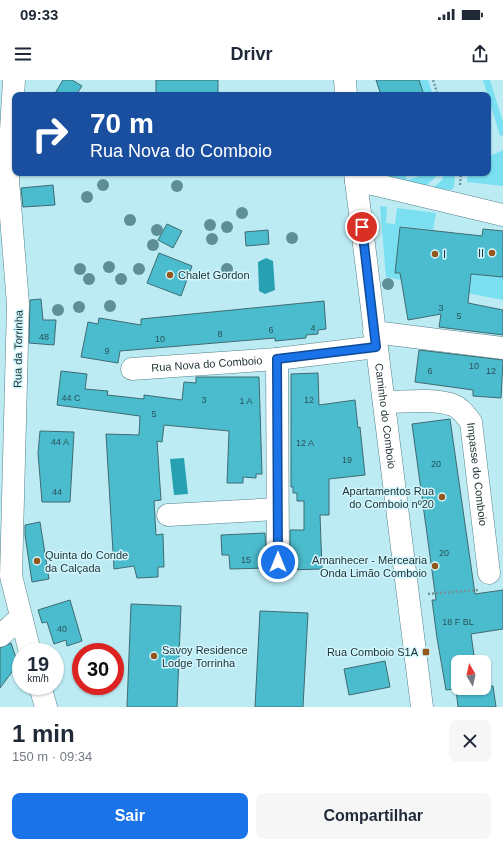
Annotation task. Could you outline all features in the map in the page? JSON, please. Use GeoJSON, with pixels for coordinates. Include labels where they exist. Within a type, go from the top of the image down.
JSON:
{"type":"FeatureCollection","features":[{"type":"Feature","properties":{"kind":"street","name":"Rua da Torrinha"},"geometry":{"type":"LineString","coordinates":[[13,92],[14,80]]}},
{"type":"Feature","properties":{"kind":"street"},"geometry":{"type":"LineString","coordinates":[[345,80],[346,92]]}},
{"type":"Feature","properties":{"kind":"street","name":"Rua da Torrinha"},"geometry":{"type":"LineString","coordinates":[[12,104],[5,187],[18,304],[10,576],[28,643]]}},
{"type":"Feature","properties":{"kind":"street"},"geometry":{"type":"LineString","coordinates":[[356,178],[373,184],[503,215]]}},
{"type":"Feature","properties":{"kind":"street","name":"Caminho do Comboio"},"geometry":{"type":"LineString","coordinates":[[356,178],[375,340],[422,707]]}},
{"type":"Feature","properties":{"kind":"street","name":"Rua Nova do Comboio"},"geometry":{"type":"LineString","coordinates":[[132,369],[277,359],[375,340],[503,348]]}},
{"type":"Feature","properties":{"kind":"street"},"geometry":{"type":"LineString","coordinates":[[277,359],[278,562]]}},
{"type":"Feature","properties":{"kind":"street","name":"Impasse do Comboio"},"geometry":{"type":"LineString","coordinates":[[384,402],[436,403],[454,405],[464,413],[471,422],[486,580]]}},
{"type":"Feature","properties":{"kind":"street"},"geometry":{"type":"LineString","coordinates":[[168,515],[277,510]]}},
{"type":"Feature","properties":{"kind":"street"},"geometry":{"type":"LineString","coordinates":[[0,636],[20,614]]}},
{"type":"Feature","properties":{"kind":"street"},"geometry":{"type":"LineString","coordinates":[[43,695],[46,707]]}},
{"type":"Feature","properties":{"kind":"path"},"geometry":{"type":"LineString","coordinates":[[433,80],[437,92]]}},
{"type":"Feature","properties":{"kind":"path"},"geometry":{"type":"LineString","coordinates":[[437,593],[476,591],[486,580]]}},
{"type":"Feature","properties":{"kind":"shaded area"},"geometry":{"type":"Polygon","coordinates":[[[419,80],[428,80],[432,92],[423,92],[419,80]]]}},
{"type":"Feature","properties":{"kind":"shaded area"},"geometry":{"type":"Polygon","coordinates":[[[483,80],[490,80],[503,122],[503,135],[500,136],[491,106],[491,92],[487,92],[483,80]]]}},
{"type":"Feature","properties":{"kind":"shaded area"},"geometry":{"type":"Polygon","coordinates":[[[503,150],[503,186],[467,182],[468,176],[491,176],[491,156],[503,150]]]}},
{"type":"Feature","properties":{"kind":"shaded area"},"geometry":{"type":"Polygon","coordinates":[[[381,176],[406,176],[407,180],[420,176],[436,176],[424,187],[382,183],[381,176]]]}},
{"type":"Feature","properties":{"kind":"shaded area"},"geometry":{"type":"Polygon","coordinates":[[[443,176],[455,176],[454,188],[451,190],[433,188],[442,180],[443,176]]]}},
{"type":"Feature","properties":{"kind":"shaded area"},"geometry":{"type":"Polygon","coordinates":[[[380,206],[387,207],[386,223],[395,224],[397,208],[436,213],[433,230],[400,226],[395,273],[470,281],[472,273],[503,276],[503,300],[386,277],[380,206]]]}},
{"type":"Feature","properties":{"kind":"shaded area"},"geometry":{"type":"Polygon","coordinates":[[[266,258],[273,261],[275,290],[265,294],[259,291],[258,262],[266,258]]]}},
{"type":"Feature","properties":{"kind":"shaded area"},"geometry":{"type":"Polygon","coordinates":[[[184,458],[188,494],[174,495],[170,459],[184,458]]]}},
{"type":"Feature","properties":{"kind":"building"},"geometry":{"type":"Polygon","coordinates":[[[63,80],[72,80],[82,86],[78,92],[56,92],[63,80]]]}},
{"type":"Feature","properties":{"kind":"building"},"geometry":{"type":"Polygon","coordinates":[[[156,80],[218,80],[218,92],[156,92],[156,80]]]}},
{"type":"Feature","properties":{"kind":"building"},"geometry":{"type":"Polygon","coordinates":[[[376,80],[419,80],[423,92],[380,92],[376,80]]]}},
{"type":"Feature","properties":{"kind":"building"},"geometry":{"type":"Polygon","coordinates":[[[53,185],[55,205],[23,207],[21,188],[53,185]]]}},
{"type":"Feature","properties":{"kind":"building"},"geometry":{"type":"Polygon","coordinates":[[[167,224],[182,231],[173,248],[158,240],[167,224]]]}},
{"type":"Feature","properties":{"kind":"building"},"geometry":{"type":"Polygon","coordinates":[[[400,227],[482,236],[483,229],[503,231],[503,277],[471,274],[468,303],[503,310],[503,335],[439,327],[441,314],[408,320],[400,273],[395,273],[400,227]]]}},
{"type":"Feature","properties":{"kind":"building"},"geometry":{"type":"Polygon","coordinates":[[[268,230],[269,244],[246,246],[245,232],[268,230]]]}},
{"type":"Feature","properties":{"kind":"building","name":"Chalet Gordon"},"geometry":{"type":"Polygon","coordinates":[[[159,253],[192,266],[181,296],[147,283],[159,253]]]}},
{"type":"Feature","properties":{"kind":"building"},"geometry":{"type":"Polygon","coordinates":[[[41,299],[43,320],[56,320],[54,345],[29,343],[30,300],[41,299]]]}},
{"type":"Feature","properties":{"kind":"building"},"geometry":{"type":"Polygon","coordinates":[[[324,301],[326,329],[318,330],[318,334],[306,335],[306,338],[275,341],[275,338],[120,351],[118,363],[81,357],[88,322],[98,324],[99,318],[141,325],[141,319],[324,301]]]}},
{"type":"Feature","properties":{"kind":"building"},"geometry":{"type":"Polygon","coordinates":[[[419,350],[503,360],[501,398],[473,396],[473,390],[415,382],[419,350]]]}},
{"type":"Feature","properties":{"kind":"building"},"geometry":{"type":"Polygon","coordinates":[[[61,371],[87,374],[85,389],[108,391],[107,395],[144,399],[144,395],[182,400],[184,382],[196,383],[196,377],[259,377],[262,474],[256,474],[256,478],[243,477],[243,483],[227,483],[229,431],[164,425],[162,442],[157,441],[161,500],[154,501],[156,535],[163,534],[164,567],[158,567],[158,577],[137,578],[134,566],[114,569],[106,434],[139,435],[140,416],[57,405],[61,371]]]}},
{"type":"Feature","properties":{"kind":"building"},"geometry":{"type":"Polygon","coordinates":[[[318,373],[319,405],[355,400],[358,428],[360,427],[365,475],[329,479],[329,515],[320,515],[322,569],[287,570],[290,562],[290,530],[304,530],[304,501],[297,501],[297,493],[293,493],[293,487],[291,487],[291,374],[318,373]]]}},
{"type":"Feature","properties":{"kind":"building"},"geometry":{"type":"Polygon","coordinates":[[[450,419],[475,594],[503,590],[503,629],[471,634],[474,655],[451,655],[451,690],[446,690],[437,638],[432,600],[436,600],[412,424],[450,419]]]}},
{"type":"Feature","properties":{"kind":"building"},"geometry":{"type":"Polygon","coordinates":[[[40,431],[74,432],[70,502],[42,502],[38,453],[40,431]]]}},
{"type":"Feature","properties":{"kind":"building","name":"Quinta do Conde da Calçada"},"geometry":{"type":"Polygon","coordinates":[[[40,522],[49,579],[32,582],[25,535],[25,525],[40,522]]]}},
{"type":"Feature","properties":{"kind":"building"},"geometry":{"type":"Polygon","coordinates":[[[265,533],[267,568],[230,569],[229,555],[222,555],[221,535],[265,533]]]}},
{"type":"Feature","properties":{"kind":"building"},"geometry":{"type":"Polygon","coordinates":[[[70,600],[82,641],[72,643],[67,646],[66,640],[54,643],[47,622],[42,623],[38,610],[70,600]]]}},
{"type":"Feature","properties":{"kind":"building","name":"Savoy Residence Lodge Torrinha"},"geometry":{"type":"Polygon","coordinates":[[[131,604],[181,606],[177,707],[127,707],[131,604]]]}},
{"type":"Feature","properties":{"kind":"building","name":"Savoy Residence Lodge Torrinha"},"geometry":{"type":"Polygon","coordinates":[[[260,611],[308,613],[303,707],[255,707],[260,611]]]}},
{"type":"Feature","properties":{"kind":"building"},"geometry":{"type":"Polygon","coordinates":[[[11,643],[12,646],[12,672],[0,688],[0,648],[11,643]]]}},
{"type":"Feature","properties":{"kind":"building"},"geometry":{"type":"Polygon","coordinates":[[[385,661],[390,687],[349,695],[344,669],[385,661]]]}},
{"type":"Feature","properties":{"kind":"building"},"geometry":{"type":"Polygon","coordinates":[[[491,686],[493,686],[496,707],[458,707],[457,695],[491,695],[491,686]]]}},
{"type":"Feature","properties":{"kind":"place","name":"II"},"geometry":{"type":"Point","coordinates":[492,253]}},
{"type":"Feature","properties":{"kind":"place","name":"I"},"geometry":{"type":"Point","coordinates":[435,254]}},
{"type":"Feature","properties":{"kind":"place","name":"Chalet Gordon"},"geometry":{"type":"Point","coordinates":[170,275]}},
{"type":"Feature","properties":{"kind":"place","name":"Apartamentos Rua do Comboio nº20"},"geometry":{"type":"Point","coordinates":[442,497]}},
{"type":"Feature","properties":{"kind":"place","name":"Quinta do Conde da Calçada"},"geometry":{"type":"Point","coordinates":[37,561]}},
{"type":"Feature","properties":{"kind":"place","name":"Amanhecer - Mercearia Onda Limão Comboio"},"geometry":{"type":"Point","coordinates":[435,566]}},
{"type":"Feature","properties":{"kind":"place","name":"Rua Comboio S1A"},"geometry":{"type":"Point","coordinates":[426,652]}},
{"type":"Feature","properties":{"kind":"place","name":"Savoy Residence Lodge Torrinha"},"geometry":{"type":"Point","coordinates":[154,656]}},
{"type":"Feature","properties":{"kind":"route"},"geometry":{"type":"LineString","coordinates":[[278,562],[277,359],[376,347],[362,227]]}}]}
